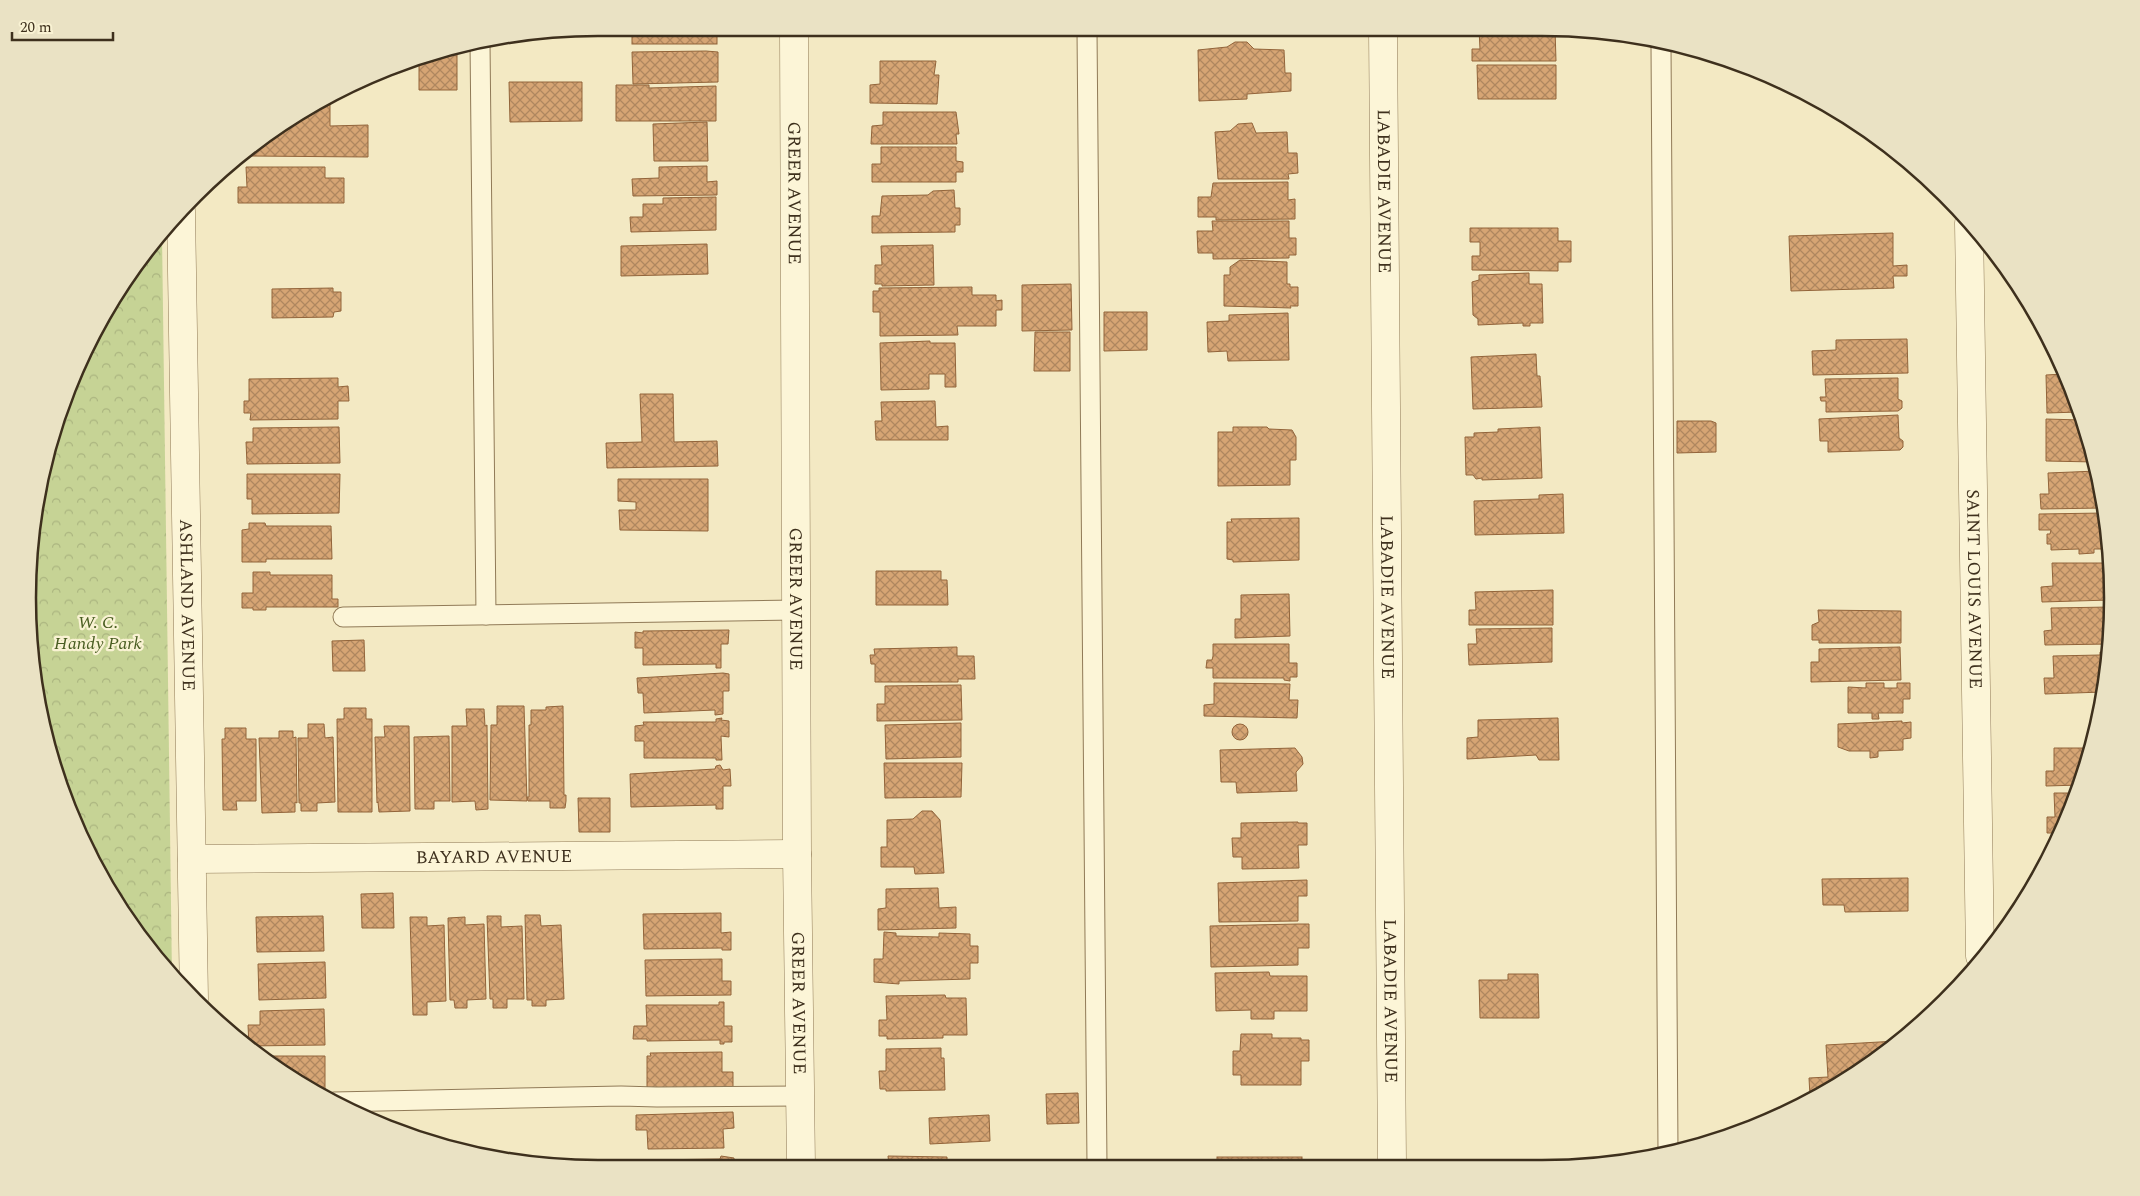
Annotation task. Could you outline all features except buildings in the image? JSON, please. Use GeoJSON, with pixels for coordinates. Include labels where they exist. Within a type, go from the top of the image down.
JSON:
{"type":"FeatureCollection","features":[{"type":"Feature","properties":{"kind":"street","name":"GREER AVENUE"},"geometry":{"type":"LineString","coordinates":[[794,36],[797,854],[801,1160]]}},
{"type":"Feature","properties":{"kind":"street","name":"LABADIE AVENUE"},"geometry":{"type":"LineString","coordinates":[[1383,36],[1392,1160]]}},
{"type":"Feature","properties":{"kind":"street","name":"ASHLAND AVENUE"},"geometry":{"type":"LineString","coordinates":[[181,222],[194,987]]}},
{"type":"Feature","properties":{"kind":"street","name":"SAINT LOUIS AVENUE"},"geometry":{"type":"LineString","coordinates":[[1969,234],[1980,949]]}},
{"type":"Feature","properties":{"kind":"street","name":"BAYARD AVENUE"},"geometry":{"type":"LineString","coordinates":[[192,859],[797,854]]}},
{"type":"Feature","properties":{"kind":"lane"},"geometry":{"type":"LineString","coordinates":[[1086,36],[1097,1160]]}},
{"type":"Feature","properties":{"kind":"lane"},"geometry":{"type":"LineString","coordinates":[[480,49],[486,615]]}},
{"type":"Feature","properties":{"kind":"lane"},"geometry":{"type":"LineString","coordinates":[[1661,49],[1668,1145]]}},
{"type":"Feature","properties":{"kind":"lane"},"geometry":{"type":"LineString","coordinates":[[343,617],[796,610]]}},
{"type":"Feature","properties":{"kind":"lane"},"geometry":{"type":"LineString","coordinates":[[349,1102],[621,1096],[800,1096]]}},
{"type":"Feature","properties":{"kind":"green space","name":"W. C. Handy Park"},"geometry":{"type":"Polygon","coordinates":[[[162,244],[172,963],[152,940],[112,879],[94,846],[66,779],[47,708],[37,635],[36,598],[37,561],[47,488],[66,417],[94,350],[112,317],[131,286],[162,244]]]}}]}
